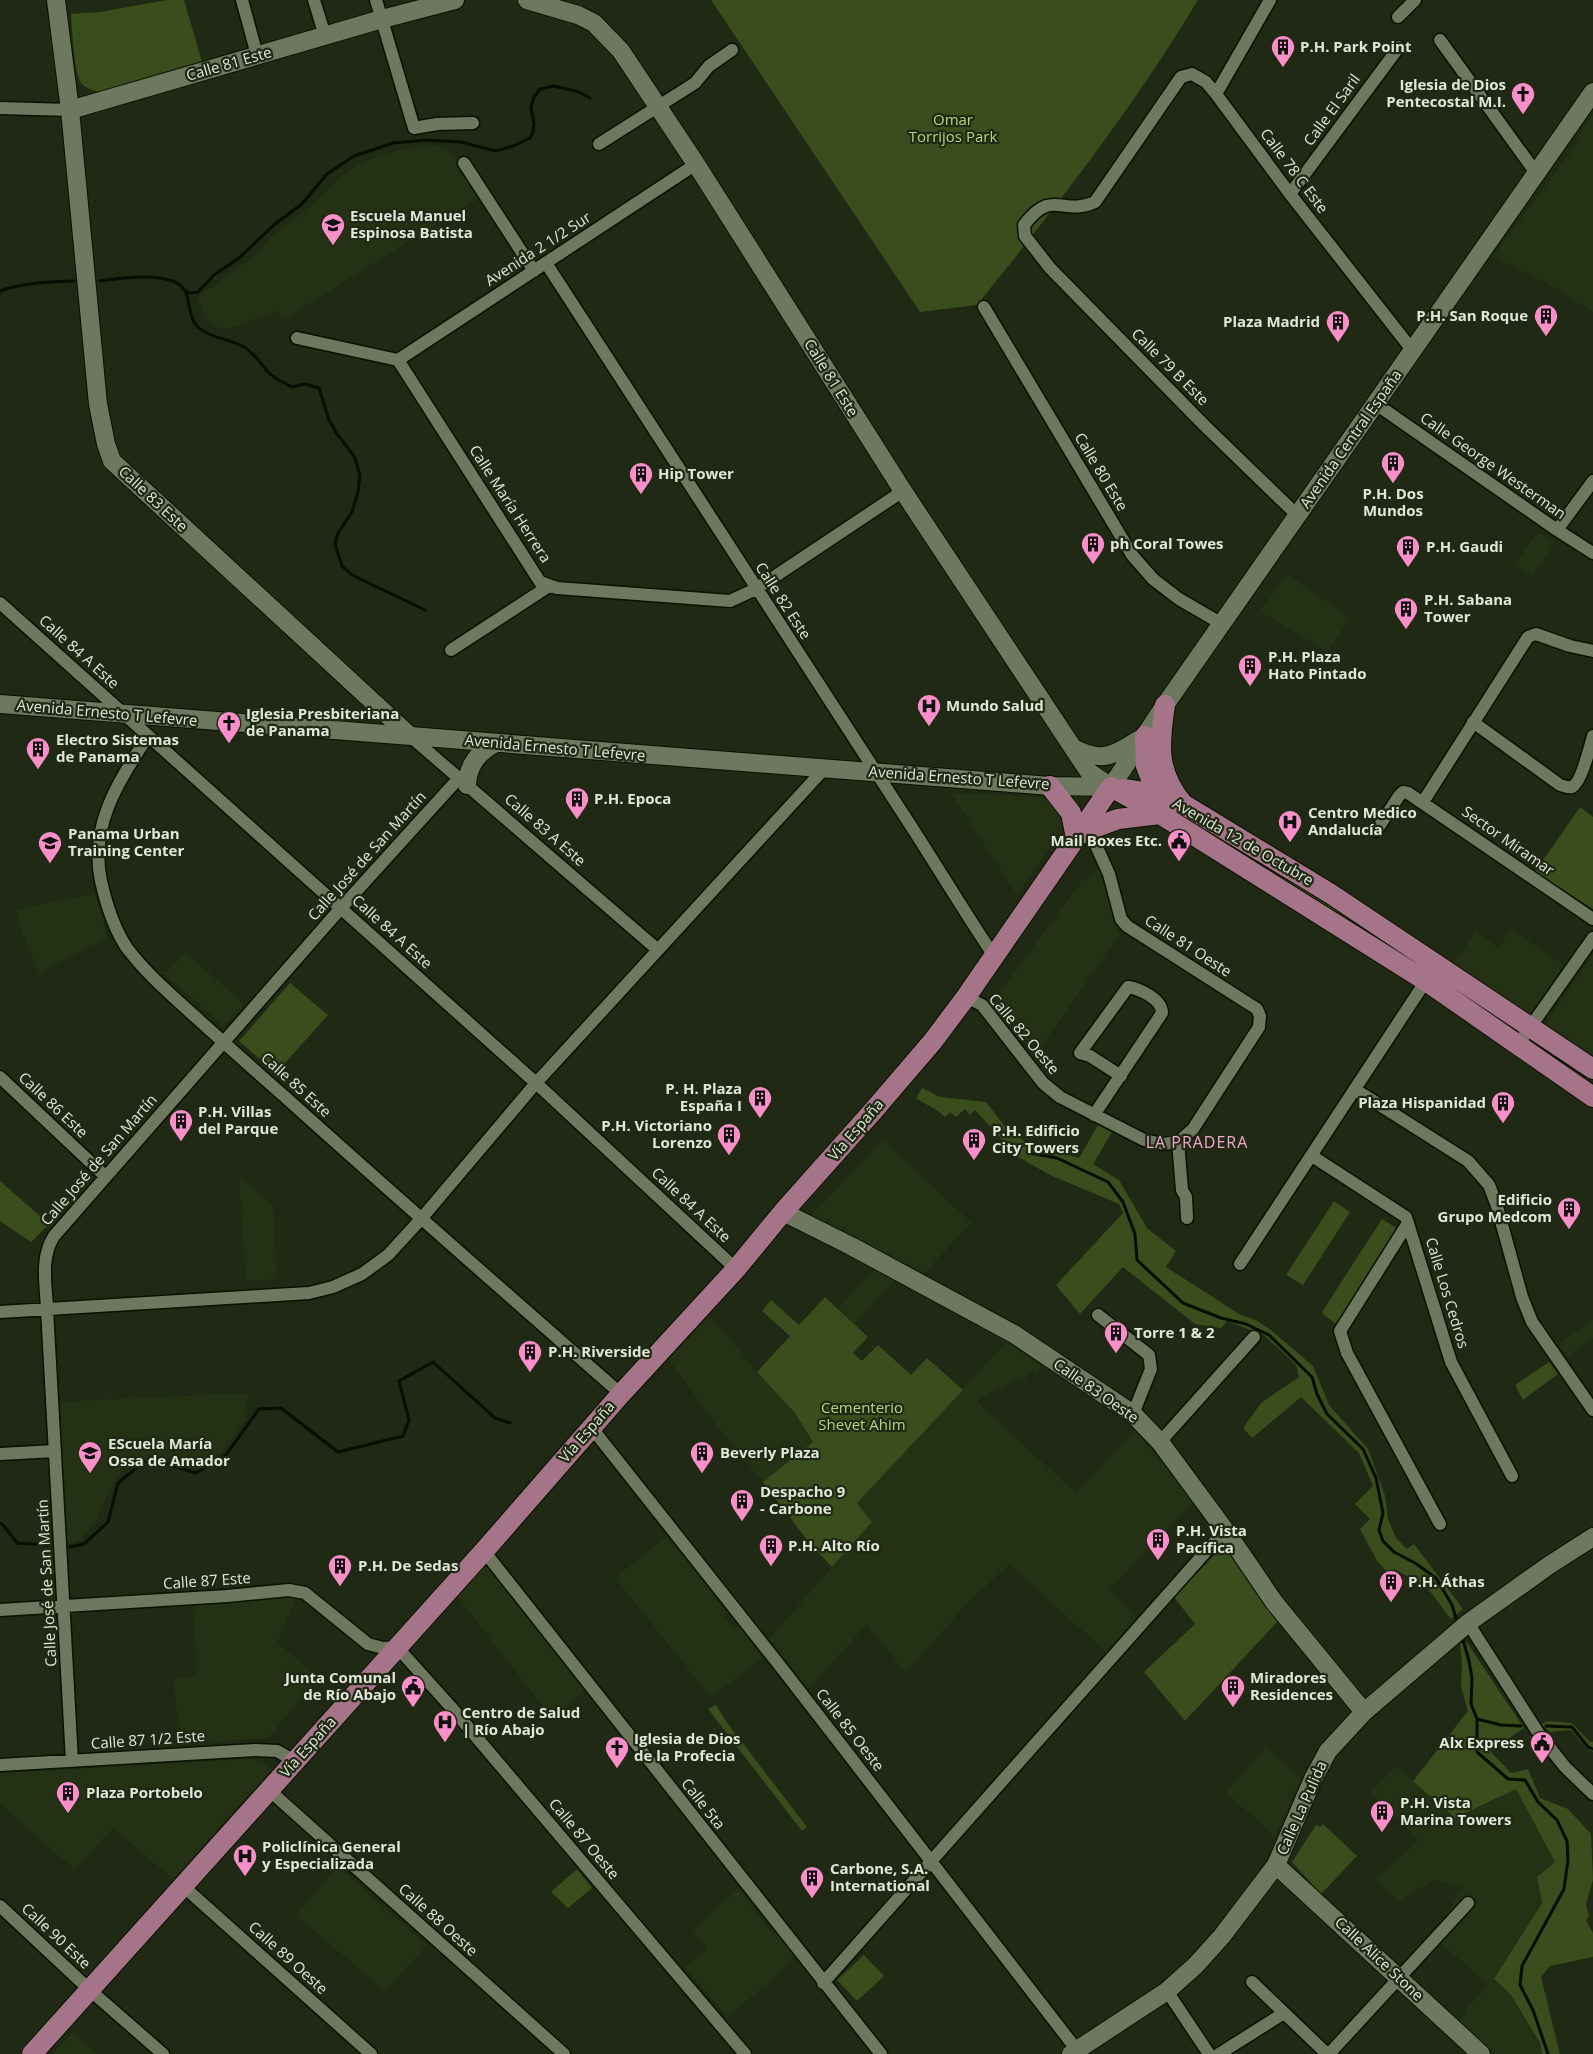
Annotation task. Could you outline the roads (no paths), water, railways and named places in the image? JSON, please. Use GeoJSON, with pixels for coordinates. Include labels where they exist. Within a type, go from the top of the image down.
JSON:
{"type":"FeatureCollection","features":[{"type":"Feature","properties":{"kind":"main road"},"geometry":{"type":"LineString","coordinates":[[1165,704],[1161,729],[1162,760],[1169,787],[1183,804]]}},
{"type":"Feature","properties":{"kind":"main road"},"geometry":{"type":"LineString","coordinates":[[1145,736],[1146,766],[1157,794]]}},
{"type":"Feature","properties":{"kind":"main road"},"geometry":{"type":"LineString","coordinates":[[1056,786],[1071,812],[1078,835],[1118,818],[1160,814]]}},
{"type":"Feature","properties":{"kind":"main road","name":"Avenida 12 de Octubre"},"geometry":{"type":"LineString","coordinates":[[1111,787],[1157,794],[1183,804],[1331,894],[1593,1069]]}},
{"type":"Feature","properties":{"kind":"main road","name":"Avenida 12 de Octubre"},"geometry":{"type":"LineString","coordinates":[[1111,787],[1160,814],[1426,982],[1590,1095]]}},
{"type":"Feature","properties":{"kind":"main road","name":"Vía España"},"geometry":{"type":"LineString","coordinates":[[32,2054],[484,1551],[591,1427],[736,1269],[783,1212],[933,1041],[966,997],[1111,787]]}},
{"type":"Feature","properties":{"kind":"main road"},"geometry":{"type":"LineString","coordinates":[[1590,1095],[1593,1074]]}},
{"type":"Feature","properties":{"kind":"street","name":"Calle 83 Este"},"geometry":{"type":"LineString","coordinates":[[56,0],[70,110],[98,404],[106,444],[112,461],[410,736]]}},
{"type":"Feature","properties":{"kind":"street"},"geometry":{"type":"LineString","coordinates":[[242,0],[257,55]]}},
{"type":"Feature","properties":{"kind":"street"},"geometry":{"type":"LineString","coordinates":[[314,0],[325,36]]}},
{"type":"Feature","properties":{"kind":"street"},"geometry":{"type":"LineString","coordinates":[[376,0],[414,128],[437,124],[473,123]]}},
{"type":"Feature","properties":{"kind":"street","name":"Calle 81 Este"},"geometry":{"type":"LineString","coordinates":[[0,108],[70,110],[382,19],[455,0]]}},
{"type":"Feature","properties":{"kind":"street","name":"Calle 81 Este"},"geometry":{"type":"LineString","coordinates":[[527,0],[578,15],[594,23],[621,51],[696,164],[903,491],[1072,748],[1089,772],[1111,787]]}},
{"type":"Feature","properties":{"kind":"street"},"geometry":{"type":"LineString","coordinates":[[1216,94],[1270,0]]}},
{"type":"Feature","properties":{"kind":"street"},"geometry":{"type":"LineString","coordinates":[[1398,17],[1415,0]]}},
{"type":"Feature","properties":{"kind":"street"},"geometry":{"type":"LineString","coordinates":[[1440,40],[1536,173]]}},
{"type":"Feature","properties":{"kind":"street","name":"Calle El Saril"},"geometry":{"type":"LineString","coordinates":[[1290,194],[1399,47]]}},
{"type":"Feature","properties":{"kind":"street"},"geometry":{"type":"LineString","coordinates":[[599,144],[695,83],[710,66],[732,50]]}},
{"type":"Feature","properties":{"kind":"street","name":"Calle 78 C Este"},"geometry":{"type":"LineString","coordinates":[[1025,236],[1024,225],[1040,208],[1050,203],[1082,208],[1095,202],[1181,77],[1192,74],[1206,82],[1216,94],[1290,194],[1413,351]]}},
{"type":"Feature","properties":{"kind":"street","name":"Avenida Central España"},"geometry":{"type":"LineString","coordinates":[[1111,787],[1165,704],[1593,92]]}},
{"type":"Feature","properties":{"kind":"street"},"geometry":{"type":"LineString","coordinates":[[464,163],[534,271]]}},
{"type":"Feature","properties":{"kind":"street","name":"Avenida 2 1/2 Sur"},"geometry":{"type":"LineString","coordinates":[[398,360],[696,164]]}},
{"type":"Feature","properties":{"kind":"street","name":"Calle 79 B Este"},"geometry":{"type":"LineString","coordinates":[[1025,236],[1050,268],[1204,425],[1298,516]]}},
{"type":"Feature","properties":{"kind":"street","name":"Calle 82 Este"},"geometry":{"type":"LineString","coordinates":[[546,263],[994,956]]}},
{"type":"Feature","properties":{"kind":"street","name":"Calle 80 Este"},"geometry":{"type":"LineString","coordinates":[[984,307],[1132,555],[1153,579],[1179,599],[1222,624]]}},
{"type":"Feature","properties":{"kind":"street"},"geometry":{"type":"LineString","coordinates":[[297,338],[398,360]]}},
{"type":"Feature","properties":{"kind":"street","name":"Calle María Herrera"},"geometry":{"type":"LineString","coordinates":[[398,360],[540,582],[549,586],[722,602],[738,599],[903,491]]}},
{"type":"Feature","properties":{"kind":"street","name":"Calle George Westerman"},"geometry":{"type":"LineString","coordinates":[[1376,404],[1593,553]]}},
{"type":"Feature","properties":{"kind":"street"},"geometry":{"type":"LineString","coordinates":[[1557,530],[1593,481]]}},
{"type":"Feature","properties":{"kind":"street"},"geometry":{"type":"LineString","coordinates":[[452,650],[549,586]]}},
{"type":"Feature","properties":{"kind":"street","name":"Calle 84 A Este"},"geometry":{"type":"LineString","coordinates":[[0,603],[536,1083],[736,1269]]}},
{"type":"Feature","properties":{"kind":"street"},"geometry":{"type":"LineString","coordinates":[[1423,802],[1528,637],[1536,634],[1570,646],[1593,651]]}},
{"type":"Feature","properties":{"kind":"street"},"geometry":{"type":"LineString","coordinates":[[358,733],[371,718],[370,700]]}},
{"type":"Feature","properties":{"kind":"street","name":"Avenida Ernesto T Lefevre"},"geometry":{"type":"LineString","coordinates":[[0,704],[824,769],[1056,786],[1111,787]]}},
{"type":"Feature","properties":{"kind":"street"},"geometry":{"type":"LineString","coordinates":[[1474,722],[1560,785],[1567,788],[1578,780],[1593,736]]}},
{"type":"Feature","properties":{"kind":"street","name":"Calle 85 Este"},"geometry":{"type":"LineString","coordinates":[[148,736],[111,797],[103,820],[98,852],[101,881],[109,908],[126,946],[153,978],[224,1043],[621,1394]]}},
{"type":"Feature","properties":{"kind":"street","name":"Calle 83 A Este"},"geometry":{"type":"LineString","coordinates":[[410,736],[658,950]]}},
{"type":"Feature","properties":{"kind":"street"},"geometry":{"type":"LineString","coordinates":[[1072,748],[1086,755],[1112,755],[1145,736]]}},
{"type":"Feature","properties":{"kind":"street"},"geometry":{"type":"LineString","coordinates":[[463,781],[472,762],[482,752],[496,743]]}},
{"type":"Feature","properties":{"kind":"street"},"geometry":{"type":"LineString","coordinates":[[1056,786],[1071,780],[1076,771],[1072,748]]}},
{"type":"Feature","properties":{"kind":"street"},"geometry":{"type":"LineString","coordinates":[[0,1312],[309,1293],[325,1289],[362,1274],[388,1254],[421,1219],[536,1083],[824,769]]}},
{"type":"Feature","properties":{"kind":"street","name":"Calle José de San Martín"},"geometry":{"type":"LineString","coordinates":[[72,1761],[65,1606],[47,1309],[45,1260],[48,1246],[54,1236],[341,908],[463,781]]}},
{"type":"Feature","properties":{"kind":"street","name":"Sector Miramar"},"geometry":{"type":"LineString","coordinates":[[1376,831],[1399,796],[1403,792],[1408,793],[1593,919]]}},
{"type":"Feature","properties":{"kind":"street","name":"Calle 81 Oeste"},"geometry":{"type":"LineString","coordinates":[[1078,835],[1094,841],[1109,874],[1121,919],[1127,926],[1257,1009],[1260,1016],[1259,1027],[1192,1129],[1178,1142]]}},
{"type":"Feature","properties":{"kind":"street"},"geometry":{"type":"LineString","coordinates":[[1518,1046],[1593,938]]}},
{"type":"Feature","properties":{"kind":"street"},"geometry":{"type":"LineString","coordinates":[[1240,1264],[1437,964]]}},
{"type":"Feature","properties":{"kind":"street"},"geometry":{"type":"LineString","coordinates":[[1094,1115],[1121,1076],[1162,1013],[1162,1007],[1158,1002],[1135,988],[1128,986],[1080,1053],[1090,1056],[1121,1076]]}},
{"type":"Feature","properties":{"kind":"street","name":"Calle 82 Oeste"},"geometry":{"type":"LineString","coordinates":[[966,997],[982,1005],[1043,1083],[1060,1097],[1144,1140],[1163,1144],[1178,1142]]}},
{"type":"Feature","properties":{"kind":"street","name":"Calle 86 Este"},"geometry":{"type":"LineString","coordinates":[[0,1077],[106,1177]]}},
{"type":"Feature","properties":{"kind":"street"},"geometry":{"type":"LineString","coordinates":[[1356,1090],[1468,1161],[1489,1185],[1496,1203],[1526,1308],[1532,1322],[1593,1410]]}},
{"type":"Feature","properties":{"kind":"street"},"geometry":{"type":"LineString","coordinates":[[1178,1142],[1182,1190],[1186,1198],[1187,1218]]}},
{"type":"Feature","properties":{"kind":"street","name":"Calle Los Cedros"},"geometry":{"type":"LineString","coordinates":[[1312,1156],[1406,1218],[1451,1362],[1512,1476]]}},
{"type":"Feature","properties":{"kind":"street","name":"Calle 83 Oeste"},"geometry":{"type":"LineString","coordinates":[[783,1212],[851,1246],[1014,1334],[1134,1414],[1160,1442],[1225,1530],[1274,1602],[1364,1712]]}},
{"type":"Feature","properties":{"kind":"street"},"geometry":{"type":"LineString","coordinates":[[1408,1223],[1340,1331],[1347,1353],[1440,1524]]}},
{"type":"Feature","properties":{"kind":"street"},"geometry":{"type":"LineString","coordinates":[[1098,1315],[1149,1355],[1151,1369],[1134,1414]]}},
{"type":"Feature","properties":{"kind":"street"},"geometry":{"type":"LineString","coordinates":[[1160,1442],[1254,1338]]}},
{"type":"Feature","properties":{"kind":"street","name":"Calle 85 Oeste"},"geometry":{"type":"LineString","coordinates":[[591,1427],[784,1670],[1076,2053]]}},
{"type":"Feature","properties":{"kind":"street"},"geometry":{"type":"LineString","coordinates":[[0,1454],[55,1451]]}},
{"type":"Feature","properties":{"kind":"street"},"geometry":{"type":"LineString","coordinates":[[823,1983],[1225,1530]]}},
{"type":"Feature","properties":{"kind":"street","name":"Calle La Pulida"},"geometry":{"type":"LineString","coordinates":[[1076,2053],[1167,1991],[1196,1965],[1222,1936],[1276,1865],[1328,1751],[1364,1712],[1468,1623],[1548,1566],[1593,1537]]}},
{"type":"Feature","properties":{"kind":"street","name":"Calle 5ta"},"geometry":{"type":"LineString","coordinates":[[484,1551],[823,1983],[881,2054]]}},
{"type":"Feature","properties":{"kind":"street","name":"Calle 87 Este"},"geometry":{"type":"LineString","coordinates":[[0,1610],[227,1596],[289,1590],[305,1593],[368,1644],[383,1648],[397,1647]]}},
{"type":"Feature","properties":{"kind":"street"},"geometry":{"type":"LineString","coordinates":[[1468,1623],[1538,1734],[1565,1767],[1593,1794]]}},
{"type":"Feature","properties":{"kind":"street","name":"Calle 87 Oeste"},"geometry":{"type":"LineString","coordinates":[[397,1647],[450,1706],[745,2054]]}},
{"type":"Feature","properties":{"kind":"street","name":"Calle 87 1/2 Este"},"geometry":{"type":"LineString","coordinates":[[0,1765],[255,1750],[277,1751],[295,1761]]}},
{"type":"Feature","properties":{"kind":"street","name":"Calle 88 Oeste"},"geometry":{"type":"LineString","coordinates":[[269,1790],[564,2054]]}},
{"type":"Feature","properties":{"kind":"street","name":"Calle Alice Stone"},"geometry":{"type":"LineString","coordinates":[[1276,1865],[1480,2054]]}},
{"type":"Feature","properties":{"kind":"street","name":"Calle 89 Oeste"},"geometry":{"type":"LineString","coordinates":[[183,1886],[371,2054]]}},
{"type":"Feature","properties":{"kind":"street"},"geometry":{"type":"LineString","coordinates":[[1252,1982],[1328,2054],[1468,1903]]}},
{"type":"Feature","properties":{"kind":"street","name":"Calle 90 Este"},"geometry":{"type":"LineString","coordinates":[[0,1906],[90,1991],[163,2054]]}},
{"type":"Feature","properties":{"kind":"street"},"geometry":{"type":"LineString","coordinates":[[1167,1991],[1209,2054]]}},
{"type":"Feature","properties":{"kind":"street"},"geometry":{"type":"LineString","coordinates":[[1219,2054],[1284,2013]]}},
{"type":"Feature","properties":{"kind":"waterway"},"geometry":{"type":"LineString","coordinates":[[187,291],[189,293],[198,292],[214,275],[239,258],[275,224],[302,204],[327,174],[354,156],[393,143],[426,140],[461,142],[495,151],[513,146],[530,138],[534,124],[531,107],[534,97],[540,89],[554,86],[579,92],[590,98]]}},
{"type":"Feature","properties":{"kind":"waterway"},"geometry":{"type":"LineString","coordinates":[[100,281],[147,277],[160,278],[180,285],[186,293],[193,320],[203,331],[246,348],[271,375],[292,387],[305,384],[319,388],[329,420],[354,456],[360,475],[358,492],[352,512],[338,533],[335,544],[342,566],[352,575],[425,610]]}},
{"type":"Feature","properties":{"kind":"waterway"},"geometry":{"type":"LineString","coordinates":[[0,291],[27,284],[74,281]]}},
{"type":"Feature","properties":{"kind":"waterway"},"geometry":{"type":"LineString","coordinates":[[1030,1153],[1057,1158],[1108,1182],[1123,1202],[1135,1234],[1137,1260],[1183,1303],[1221,1318],[1246,1324],[1269,1335],[1312,1377],[1317,1394],[1327,1414],[1363,1449],[1376,1478],[1383,1513],[1379,1530],[1383,1541],[1394,1552],[1415,1563],[1436,1578],[1452,1605],[1458,1625]]}},
{"type":"Feature","properties":{"kind":"waterway"},"geometry":{"type":"LineString","coordinates":[[70,1547],[84,1544],[108,1522],[118,1483],[144,1462],[165,1463],[196,1473],[226,1455],[259,1409],[281,1408],[338,1452],[403,1436],[409,1420],[399,1381],[433,1362],[495,1418],[510,1423]]}},
{"type":"Feature","properties":{"kind":"waterway"},"geometry":{"type":"LineString","coordinates":[[0,1523],[17,1543],[48,1545]]}},
{"type":"Feature","properties":{"kind":"waterway"},"geometry":{"type":"LineString","coordinates":[[1462,1636],[1472,1678],[1471,1704],[1477,1719],[1477,1752],[1508,1779],[1525,1780],[1538,1802],[1557,1820],[1567,1841],[1568,1860],[1564,1889],[1522,1966],[1520,1985],[1533,2010],[1548,2054]]}},
{"type":"Feature","properties":{"kind":"waterway"},"geometry":{"type":"LineString","coordinates":[[1477,1719],[1501,1725],[1521,1726]]}},
{"type":"Feature","properties":{"kind":"waterway"},"geometry":{"type":"LineString","coordinates":[[1546,1726],[1572,1727],[1588,1747],[1593,1749]]}},
{"type":"Feature","properties":{"kind":"place","name":"P.H. Park Point"},"geometry":{"type":"Point","coordinates":[1283,68]}},
{"type":"Feature","properties":{"kind":"place","name":"Iglesia de Dios Pentecostal M.I."},"geometry":{"type":"Point","coordinates":[1523,115]}},
{"type":"Feature","properties":{"kind":"place","name":"Escuela Manuel Espinosa Batista"},"geometry":{"type":"Point","coordinates":[333,246]}},
{"type":"Feature","properties":{"kind":"place","name":"P.H. San Roque"},"geometry":{"type":"Point","coordinates":[1546,337]}},
{"type":"Feature","properties":{"kind":"place","name":"Plaza Madrid"},"geometry":{"type":"Point","coordinates":[1338,343]}},
{"type":"Feature","properties":{"kind":"place","name":"P.H. Dos Mundos"},"geometry":{"type":"Point","coordinates":[1393,484]}},
{"type":"Feature","properties":{"kind":"place","name":"Hip Tower"},"geometry":{"type":"Point","coordinates":[641,495]}},
{"type":"Feature","properties":{"kind":"place","name":"ph Coral Towes"},"geometry":{"type":"Point","coordinates":[1093,565]}},
{"type":"Feature","properties":{"kind":"place","name":"P.H. Gaudi"},"geometry":{"type":"Point","coordinates":[1408,568]}},
{"type":"Feature","properties":{"kind":"place","name":"P.H. Sabana Tower"},"geometry":{"type":"Point","coordinates":[1406,630]}},
{"type":"Feature","properties":{"kind":"place","name":"P.H. Plaza Hato Pintado"},"geometry":{"type":"Point","coordinates":[1250,687]}},
{"type":"Feature","properties":{"kind":"place","name":"Mundo Salud"},"geometry":{"type":"Point","coordinates":[929,727]}},
{"type":"Feature","properties":{"kind":"place","name":"Iglesia Presbiteriana de Panama"},"geometry":{"type":"Point","coordinates":[229,744]}},
{"type":"Feature","properties":{"kind":"place","name":"Electro Sistemas de Panama"},"geometry":{"type":"Point","coordinates":[38,770]}},
{"type":"Feature","properties":{"kind":"place","name":"P.H. Epoca"},"geometry":{"type":"Point","coordinates":[577,820]}},
{"type":"Feature","properties":{"kind":"place","name":"Centro Medico Andalucía"},"geometry":{"type":"Point","coordinates":[1290,843]}},
{"type":"Feature","properties":{"kind":"place","name":"Mail Boxes Etc."},"geometry":{"type":"Point","coordinates":[1179,862]}},
{"type":"Feature","properties":{"kind":"place","name":"Panama Urban Training Center"},"geometry":{"type":"Point","coordinates":[50,864]}},
{"type":"Feature","properties":{"kind":"place","name":"P. H. Plaza España I"},"geometry":{"type":"Point","coordinates":[760,1119]}},
{"type":"Feature","properties":{"kind":"place","name":"Plaza Hispanidad"},"geometry":{"type":"Point","coordinates":[1503,1124]}},
{"type":"Feature","properties":{"kind":"place","name":"P.H. Villas del Parque"},"geometry":{"type":"Point","coordinates":[181,1142]}},
{"type":"Feature","properties":{"kind":"place","name":"P.H. Victoriano Lorenzo"},"geometry":{"type":"Point","coordinates":[729,1156]}},
{"type":"Feature","properties":{"kind":"place","name":"P.H. Edificio City Towers"},"geometry":{"type":"Point","coordinates":[974,1161]}},
{"type":"Feature","properties":{"kind":"place","name":"Edificio Grupo Medcom"},"geometry":{"type":"Point","coordinates":[1569,1230]}},
{"type":"Feature","properties":{"kind":"place","name":"Torre 1 & 2"},"geometry":{"type":"Point","coordinates":[1116,1354]}},
{"type":"Feature","properties":{"kind":"place","name":"P.H. Riverside"},"geometry":{"type":"Point","coordinates":[530,1373]}},
{"type":"Feature","properties":{"kind":"place","name":"EScuela María Ossa de Amador"},"geometry":{"type":"Point","coordinates":[90,1474]}},
{"type":"Feature","properties":{"kind":"place","name":"Beverly Plaza"},"geometry":{"type":"Point","coordinates":[702,1474]}},
{"type":"Feature","properties":{"kind":"place","name":"Despacho 9 - Carbone"},"geometry":{"type":"Point","coordinates":[742,1522]}},
{"type":"Feature","properties":{"kind":"place","name":"P.H. Vista Pacífica"},"geometry":{"type":"Point","coordinates":[1158,1561]}},
{"type":"Feature","properties":{"kind":"place","name":"P.H. Alto Río"},"geometry":{"type":"Point","coordinates":[771,1567]}},
{"type":"Feature","properties":{"kind":"place","name":"P.H. De Sedas"},"geometry":{"type":"Point","coordinates":[340,1587]}},
{"type":"Feature","properties":{"kind":"place","name":"P.H. Áthas"},"geometry":{"type":"Point","coordinates":[1391,1603]}},
{"type":"Feature","properties":{"kind":"place","name":"Junta Comunal de Río Abajo"},"geometry":{"type":"Point","coordinates":[413,1708]}},
{"type":"Feature","properties":{"kind":"place","name":"Miradores Residences"},"geometry":{"type":"Point","coordinates":[1233,1708]}},
{"type":"Feature","properties":{"kind":"place","name":"Centro de Salud | Río Abajo"},"geometry":{"type":"Point","coordinates":[445,1743]}},
{"type":"Feature","properties":{"kind":"place","name":"Alx Express"},"geometry":{"type":"Point","coordinates":[1542,1764]}},
{"type":"Feature","properties":{"kind":"place","name":"Iglesia de Dios de la Profecia"},"geometry":{"type":"Point","coordinates":[617,1769]}},
{"type":"Feature","properties":{"kind":"place","name":"Plaza Portobelo"},"geometry":{"type":"Point","coordinates":[68,1814]}},
{"type":"Feature","properties":{"kind":"place","name":"P.H. Vista Marina Towers"},"geometry":{"type":"Point","coordinates":[1382,1833]}},
{"type":"Feature","properties":{"kind":"place","name":"Policlínica General y Especializada"},"geometry":{"type":"Point","coordinates":[245,1877]}},
{"type":"Feature","properties":{"kind":"place","name":"Carbone, S.A. International"},"geometry":{"type":"Point","coordinates":[812,1899]}},
{"type":"Feature","properties":{"kind":"district","name":"LA PRADERA"},"geometry":{"type":"Point","coordinates":[1197,1142]}},
{"type":"Feature","properties":{"kind":"park label","name":"Omar Torrijos Park"},"geometry":{"type":"Point","coordinates":[953,128]}},
{"type":"Feature","properties":{"kind":"park label","name":"Cementerio Shevet Ahim"},"geometry":{"type":"Point","coordinates":[862,1416]}}]}
